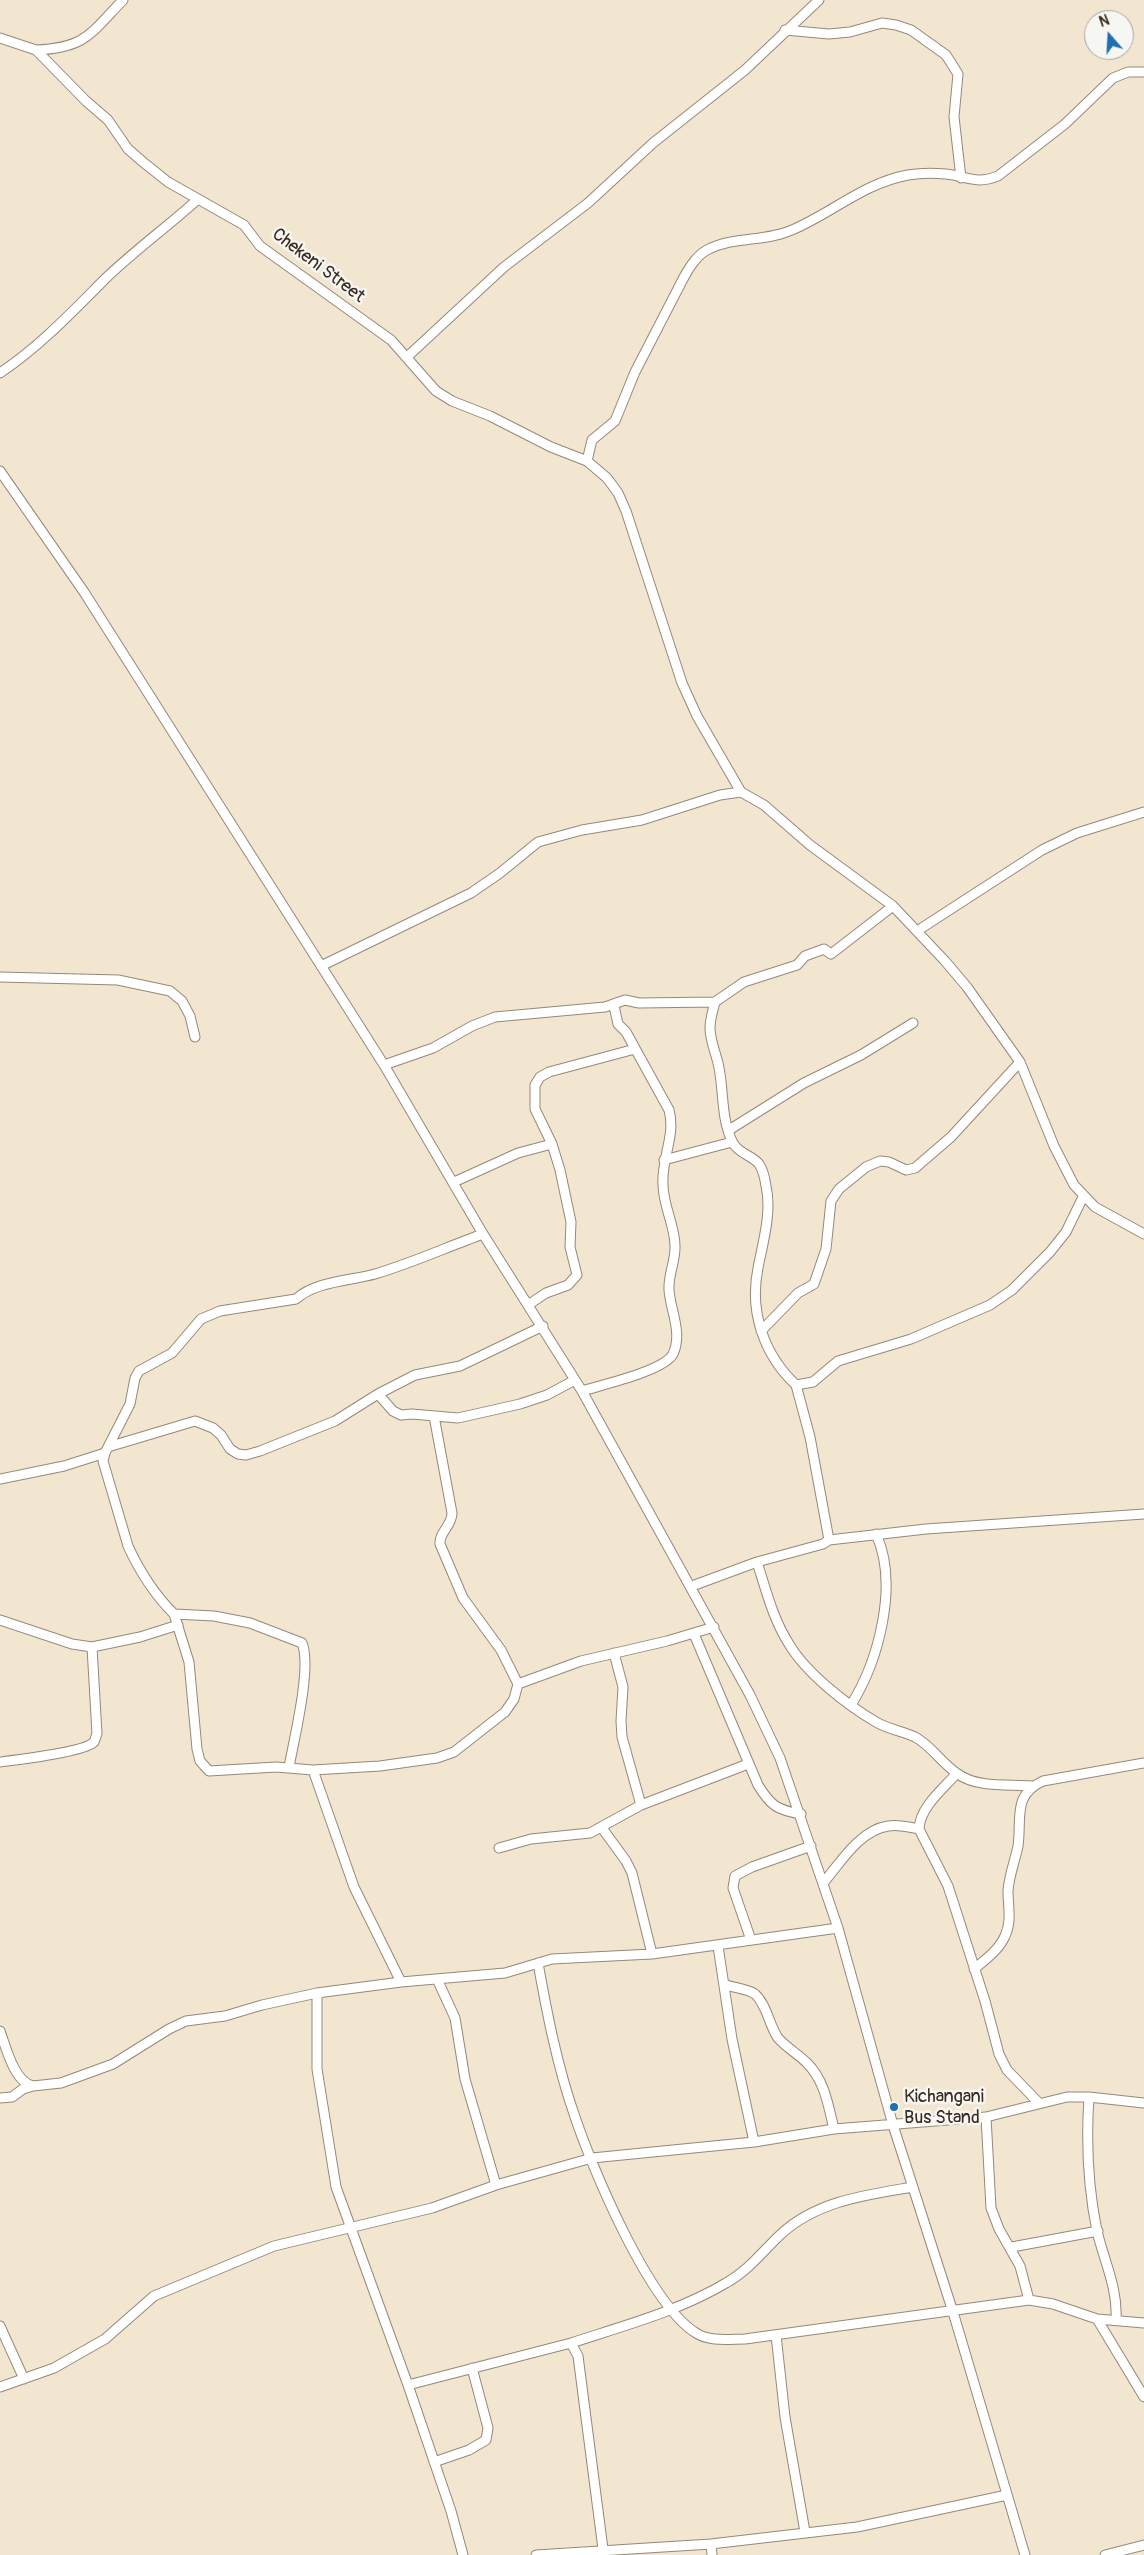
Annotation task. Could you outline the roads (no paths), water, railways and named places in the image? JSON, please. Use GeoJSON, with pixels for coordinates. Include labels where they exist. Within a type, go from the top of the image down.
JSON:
{"type":"FeatureCollection","features":[{"type":"Feature","properties":{"kind":"street"},"geometry":{"type":"LineString","coordinates":[[36,50],[78,43],[93,34],[114,4],[123,0]]}},
{"type":"Feature","properties":{"kind":"street"},"geometry":{"type":"LineString","coordinates":[[407,358],[504,266],[588,203],[653,143],[744,70],[819,0]]}},
{"type":"Feature","properties":{"kind":"street"},"geometry":{"type":"LineString","coordinates":[[785,30],[829,34],[850,32],[882,24],[896,25],[911,30],[946,55],[958,74],[954,117],[961,178]]}},
{"type":"Feature","properties":{"kind":"street","name":"Chekeni Street"},"geometry":{"type":"LineString","coordinates":[[0,38],[36,50],[86,101],[108,120],[128,149],[143,162],[168,182],[244,225],[260,246],[391,340],[436,390],[452,401],[587,461],[607,478],[618,493],[682,683],[697,716],[741,792]]}},
{"type":"Feature","properties":{"kind":"street"},"geometry":{"type":"LineString","coordinates":[[587,461],[592,440],[615,421],[635,372],[683,278],[692,264],[705,250],[718,245],[791,231],[864,189],[908,176],[948,174],[961,178],[986,181],[998,176],[1045,141],[1120,73],[1144,72]]}},
{"type":"Feature","properties":{"kind":"street"},"geometry":{"type":"LineString","coordinates":[[0,372],[30,352],[80,307],[106,279],[198,200]]}},
{"type":"Feature","properties":{"kind":"street"},"geometry":{"type":"LineString","coordinates":[[0,471],[84,592],[384,1065],[483,1234],[543,1326],[582,1391],[692,1586],[750,1695],[780,1758],[824,1882],[893,2125],[953,2312],[1024,2555]]}},
{"type":"Feature","properties":{"kind":"street"},"geometry":{"type":"LineString","coordinates":[[321,966],[471,893],[500,873],[538,842],[582,830],[642,820],[720,795],[741,792],[764,805],[810,844],[893,906],[917,931],[967,987],[1020,1062],[1054,1146],[1074,1185],[1083,1197],[1108,1216],[1144,1234]]}},
{"type":"Feature","properties":{"kind":"street"},"geometry":{"type":"LineString","coordinates":[[917,931],[1042,850],[1077,833],[1144,812]]}},
{"type":"Feature","properties":{"kind":"street"},"geometry":{"type":"LineString","coordinates":[[384,1065],[433,1048],[472,1026],[494,1017],[614,1006],[625,1000],[639,1003],[715,1002],[744,982],[798,965],[804,956],[824,949],[831,954],[893,906]]}},
{"type":"Feature","properties":{"kind":"street"},"geometry":{"type":"LineString","coordinates":[[0,977],[118,980],[170,991],[182,1000],[190,1016],[196,1037]]}},
{"type":"Feature","properties":{"kind":"street"},"geometry":{"type":"LineString","coordinates":[[715,1002],[710,1027],[711,1038],[719,1069],[724,1113],[732,1142],[744,1154],[758,1163],[766,1186],[768,1211],[757,1271],[757,1315],[761,1332],[771,1357],[781,1371],[796,1385],[810,1437],[829,1540]]}},
{"type":"Feature","properties":{"kind":"street"},"geometry":{"type":"LineString","coordinates":[[582,1391],[650,1369],[668,1360],[673,1353],[675,1314],[669,1291],[676,1248],[662,1186],[664,1160],[671,1140],[671,1118],[626,1032],[618,1024],[614,1006]]}},
{"type":"Feature","properties":{"kind":"street"},"geometry":{"type":"LineString","coordinates":[[729,1130],[804,1084],[862,1056],[913,1023]]}},
{"type":"Feature","properties":{"kind":"street"},"geometry":{"type":"LineString","coordinates":[[528,1304],[546,1293],[568,1285],[577,1275],[570,1247],[569,1210],[552,1144],[535,1110],[535,1085],[540,1077],[549,1072],[635,1049]]}},
{"type":"Feature","properties":{"kind":"street"},"geometry":{"type":"LineString","coordinates":[[761,1332],[798,1293],[814,1284],[826,1249],[831,1201],[839,1189],[866,1168],[880,1161],[889,1162],[906,1170],[915,1168],[951,1137],[1020,1062]]}},
{"type":"Feature","properties":{"kind":"street"},"geometry":{"type":"LineString","coordinates":[[664,1160],[732,1142]]}},
{"type":"Feature","properties":{"kind":"street"},"geometry":{"type":"LineString","coordinates":[[454,1182],[491,1164],[552,1144]]}},
{"type":"Feature","properties":{"kind":"street"},"geometry":{"type":"LineString","coordinates":[[796,1385],[813,1382],[838,1362],[911,1339],[990,1304],[1012,1290],[1060,1238],[1083,1197]]}},
{"type":"Feature","properties":{"kind":"street"},"geometry":{"type":"LineString","coordinates":[[434,1416],[452,1513],[452,1521],[441,1536],[440,1544],[463,1598],[501,1650],[518,1684],[514,1699],[505,1712],[454,1752],[419,1762],[313,1770],[289,1767],[216,1771],[205,1768],[197,1749],[189,1662],[178,1625],[174,1614],[166,1606],[133,1558],[104,1468],[106,1450],[130,1404],[133,1384],[140,1371],[172,1353],[201,1319],[220,1311],[296,1299],[303,1292],[314,1288],[375,1274],[483,1234]]}},
{"type":"Feature","properties":{"kind":"street"},"geometry":{"type":"LineString","coordinates":[[0,1480],[64,1466],[195,1421],[213,1428],[221,1435],[230,1449],[246,1455],[260,1452],[335,1421],[378,1394],[415,1376],[460,1366],[543,1326]]}},
{"type":"Feature","properties":{"kind":"street"},"geometry":{"type":"LineString","coordinates":[[378,1394],[393,1411],[401,1415],[458,1418],[485,1414],[547,1395],[575,1380]]}},
{"type":"Feature","properties":{"kind":"street"},"geometry":{"type":"LineString","coordinates":[[692,1586],[756,1562],[823,1544],[829,1540],[876,1534],[1144,1514]]}},
{"type":"Feature","properties":{"kind":"street"},"geometry":{"type":"LineString","coordinates":[[851,1705],[865,1683],[875,1652],[886,1593],[886,1559],[876,1534]]}},
{"type":"Feature","properties":{"kind":"street"},"geometry":{"type":"LineString","coordinates":[[756,1562],[775,1618],[789,1644],[816,1676],[851,1705],[877,1723],[914,1737],[926,1744],[956,1774],[969,1781],[1032,1786],[1068,1774],[1144,1763]]}},
{"type":"Feature","properties":{"kind":"street"},"geometry":{"type":"LineString","coordinates":[[174,1614],[214,1616],[250,1623],[302,1643],[305,1650],[305,1662],[299,1714],[289,1767]]}},
{"type":"Feature","properties":{"kind":"street"},"geometry":{"type":"LineString","coordinates":[[0,1620],[72,1644],[92,1647],[140,1637],[178,1625]]}},
{"type":"Feature","properties":{"kind":"street"},"geometry":{"type":"LineString","coordinates":[[518,1684],[581,1661],[694,1634],[714,1627]]}},
{"type":"Feature","properties":{"kind":"street"},"geometry":{"type":"LineString","coordinates":[[694,1634],[758,1785],[772,1804],[781,1810],[801,1814]]}},
{"type":"Feature","properties":{"kind":"street"},"geometry":{"type":"LineString","coordinates":[[0,1762],[45,1756],[88,1746],[94,1741],[97,1734],[92,1647]]}},
{"type":"Feature","properties":{"kind":"street"},"geometry":{"type":"LineString","coordinates":[[614,1653],[623,1687],[622,1737],[642,1805]]}},
{"type":"Feature","properties":{"kind":"street"},"geometry":{"type":"LineString","coordinates":[[499,1848],[531,1839],[576,1836],[602,1828],[642,1805],[748,1764]]}},
{"type":"Feature","properties":{"kind":"street"},"geometry":{"type":"LineString","coordinates":[[313,1770],[354,1888],[401,1982]]}},
{"type":"Feature","properties":{"kind":"street"},"geometry":{"type":"LineString","coordinates":[[956,1774],[924,1812],[919,1828],[948,1886],[1002,2060],[1016,2081],[1038,2102]]}},
{"type":"Feature","properties":{"kind":"street"},"geometry":{"type":"LineString","coordinates":[[974,1969],[995,1952],[1005,1938],[1008,1927],[1008,1890],[1018,1846],[1020,1805],[1025,1793],[1032,1786]]}},
{"type":"Feature","properties":{"kind":"street"},"geometry":{"type":"LineString","coordinates":[[824,1882],[860,1841],[876,1830],[895,1825],[919,1828]]}},
{"type":"Feature","properties":{"kind":"street"},"geometry":{"type":"LineString","coordinates":[[602,1828],[626,1861],[632,1873],[652,1954]]}},
{"type":"Feature","properties":{"kind":"street"},"geometry":{"type":"LineString","coordinates":[[752,1940],[733,1888],[736,1876],[752,1867],[811,1846]]}},
{"type":"Feature","properties":{"kind":"street"},"geometry":{"type":"LineString","coordinates":[[0,2098],[12,2096],[23,2089],[33,2086],[61,2083],[113,2064],[169,2029],[186,2021],[225,2016],[262,2005],[317,1993],[401,1982],[505,1973],[552,1959],[652,1954],[838,1928]]}},
{"type":"Feature","properties":{"kind":"street"},"geometry":{"type":"LineString","coordinates":[[718,1946],[726,1985],[732,2039],[754,2142]]}},
{"type":"Feature","properties":{"kind":"street"},"geometry":{"type":"LineString","coordinates":[[538,1962],[564,2080],[574,2114],[592,2158],[630,2243],[669,2308],[697,2334],[707,2338],[745,2339],[852,2323],[953,2312],[1029,2300],[1053,2304],[1097,2319],[1144,2323]]}},
{"type":"Feature","properties":{"kind":"street"},"geometry":{"type":"LineString","coordinates":[[437,1979],[455,2018],[465,2078],[496,2185]]}},
{"type":"Feature","properties":{"kind":"street"},"geometry":{"type":"LineString","coordinates":[[726,1985],[754,1994],[760,2001],[776,2035],[785,2046],[806,2062],[818,2076],[826,2092],[834,2129]]}},
{"type":"Feature","properties":{"kind":"street"},"geometry":{"type":"LineString","coordinates":[[317,1993],[317,2069],[332,2170],[451,2511],[463,2555]]}},
{"type":"Feature","properties":{"kind":"street"},"geometry":{"type":"LineString","coordinates":[[0,2031],[19,2075],[25,2084],[33,2086]]}},
{"type":"Feature","properties":{"kind":"street"},"geometry":{"type":"LineString","coordinates":[[0,2387],[54,2368],[105,2339],[142,2305],[171,2288],[274,2246],[350,2226],[432,2208],[496,2185],[592,2158],[754,2142],[834,2129],[986,2117],[1038,2102],[1067,2097],[1089,2097],[1144,2103]]}},
{"type":"Feature","properties":{"kind":"street"},"geometry":{"type":"LineString","coordinates":[[1089,2097],[1086,2143],[1098,2231],[1114,2288],[1116,2320]]}},
{"type":"Feature","properties":{"kind":"street"},"geometry":{"type":"LineString","coordinates":[[986,2117],[991,2208],[999,2228],[1012,2247],[1020,2266],[1029,2300]]}},
{"type":"Feature","properties":{"kind":"street"},"geometry":{"type":"LineString","coordinates":[[408,2385],[528,2352],[571,2343],[692,2301],[747,2270],[780,2235],[808,2214],[842,2201],[913,2187]]}},
{"type":"Feature","properties":{"kind":"street"},"geometry":{"type":"LineString","coordinates":[[1012,2247],[1098,2231]]}},
{"type":"Feature","properties":{"kind":"street"},"geometry":{"type":"LineString","coordinates":[[1097,2319],[1144,2397]]}},
{"type":"Feature","properties":{"kind":"street"},"geometry":{"type":"LineString","coordinates":[[0,2326],[24,2379]]}},
{"type":"Feature","properties":{"kind":"street"},"geometry":{"type":"LineString","coordinates":[[776,2335],[785,2417],[805,2532]]}},
{"type":"Feature","properties":{"kind":"street"},"geometry":{"type":"LineString","coordinates":[[571,2343],[578,2356],[603,2549]]}},
{"type":"Feature","properties":{"kind":"street"},"geometry":{"type":"LineString","coordinates":[[434,2462],[469,2450],[486,2440],[488,2428],[472,2368]]}},
{"type":"Feature","properties":{"kind":"street"},"geometry":{"type":"LineString","coordinates":[[536,2555],[603,2549],[711,2544],[857,2527],[1007,2496]]}},
{"type":"Feature","properties":{"kind":"street"},"geometry":{"type":"LineString","coordinates":[[711,2544],[712,2555]]}},
{"type":"Feature","properties":{"kind":"street"},"geometry":{"type":"LineString","coordinates":[[1105,2555],[1144,2545]]}},
{"type":"Feature","properties":{"kind":"place","name":"Kichangani Bus Stand"},"geometry":{"type":"Point","coordinates":[894,2107]}}]}
